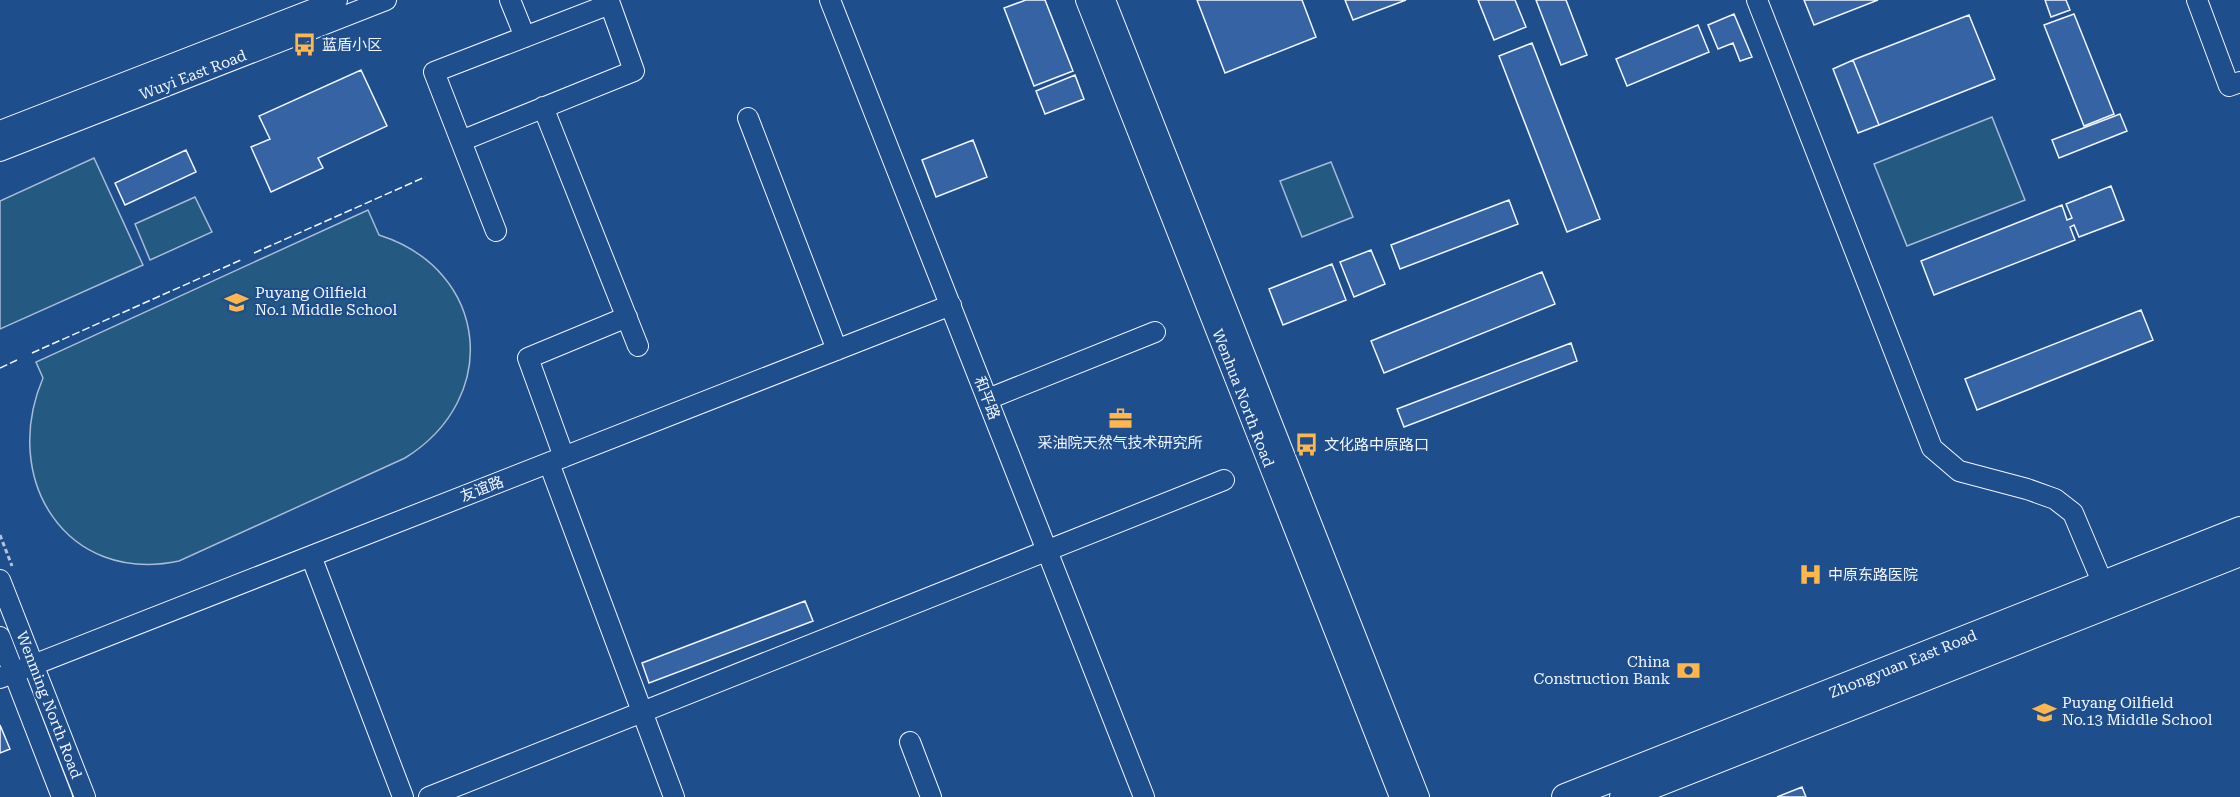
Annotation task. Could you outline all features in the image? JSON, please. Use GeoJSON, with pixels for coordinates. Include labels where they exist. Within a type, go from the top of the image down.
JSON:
{"type":"FeatureCollection","features":[{"type":"Feature","properties":{"kind":"main road","name":"Zhongyuan East Road"},"geometry":{"type":"LineString","coordinates":[[1565,797],[2240,530]]}},
{"type":"Feature","properties":{"kind":"main road","name":"Zhongyuan East Road"},"geometry":{"type":"LineString","coordinates":[[1623,797],[2240,553]]}},
{"type":"Feature","properties":{"kind":"street","name":"Wuyi East Road"},"geometry":{"type":"LineString","coordinates":[[0,131],[337,0]]}},
{"type":"Feature","properties":{"kind":"street","name":"Wuyi East Road"},"geometry":{"type":"LineString","coordinates":[[0,151],[386,0]]}},
{"type":"Feature","properties":{"kind":"street"},"geometry":{"type":"LineString","coordinates":[[510,0],[525,37]]}},
{"type":"Feature","properties":{"kind":"street","name":"和平路"},"geometry":{"type":"LineString","coordinates":[[830,0],[1144,797]]}},
{"type":"Feature","properties":{"kind":"street","name":"Wenhua North Road"},"geometry":{"type":"LineString","coordinates":[[1086,0],[1400,797]]}},
{"type":"Feature","properties":{"kind":"street","name":"Wenhua North Road"},"geometry":{"type":"LineString","coordinates":[[1105,0],[1419,797]]}},
{"type":"Feature","properties":{"kind":"street"},"geometry":{"type":"LineString","coordinates":[[1757,0],[1932,448],[1959,471],[2055,499],[2073,513],[2103,585]]}},
{"type":"Feature","properties":{"kind":"street"},"geometry":{"type":"LineString","coordinates":[[2197,0],[2229,86],[2240,82]]}},
{"type":"Feature","properties":{"kind":"street"},"geometry":{"type":"LineString","coordinates":[[460,141],[634,71],[610,4],[434,72],[460,141],[496,231]]}},
{"type":"Feature","properties":{"kind":"street"},"geometry":{"type":"LineString","coordinates":[[543,107],[639,346]]}},
{"type":"Feature","properties":{"kind":"street"},"geometry":{"type":"LineString","coordinates":[[748,118],[837,350]]}},
{"type":"Feature","properties":{"kind":"street","name":"友谊路"},"geometry":{"type":"LineString","coordinates":[[7,675],[951,305]]}},
{"type":"Feature","properties":{"kind":"street"},"geometry":{"type":"LineString","coordinates":[[627,317],[528,358],[556,460],[642,712],[674,797]]}},
{"type":"Feature","properties":{"kind":"street"},"geometry":{"type":"LineString","coordinates":[[988,399],[1155,332]]}},
{"type":"Feature","properties":{"kind":"street"},"geometry":{"type":"LineString","coordinates":[[429,797],[1224,480]]}},
{"type":"Feature","properties":{"kind":"street"},"geometry":{"type":"LineString","coordinates":[[310,556],[404,797]]}},
{"type":"Feature","properties":{"kind":"street","name":"Wenming North Road"},"geometry":{"type":"LineString","coordinates":[[0,580],[85,797]]}},
{"type":"Feature","properties":{"kind":"street","name":"Wenming North Road"},"geometry":{"type":"LineString","coordinates":[[0,637],[7,675],[62,797]]}},
{"type":"Feature","properties":{"kind":"street"},"geometry":{"type":"LineString","coordinates":[[910,742],[931,797]]}},
{"type":"Feature","properties":{"kind":"shaded area"},"geometry":{"type":"Polygon","coordinates":[[[1992,117],[2025,200],[1907,246],[1874,164],[1992,117]]]}},
{"type":"Feature","properties":{"kind":"shaded area"},"geometry":{"type":"Polygon","coordinates":[[[94,158],[143,265],[0,329],[0,201],[94,158]]]}},
{"type":"Feature","properties":{"kind":"shaded area"},"geometry":{"type":"Polygon","coordinates":[[[1331,162],[1353,217],[1302,237],[1280,181],[1331,162]]]}},
{"type":"Feature","properties":{"kind":"shaded area"},"geometry":{"type":"Polygon","coordinates":[[[195,197],[212,232],[150,260],[135,224],[195,197]]]}},
{"type":"Feature","properties":{"kind":"shaded area"},"geometry":{"type":"Polygon","coordinates":[[[368,210],[379,235],[416,252],[443,276],[461,305],[470,337],[468,370],[457,403],[436,433],[405,458],[179,561],[139,564],[104,557],[75,540],[52,516],[37,487],[30,453],[32,416],[43,378],[36,362],[368,210]]]}},
{"type":"Feature","properties":{"kind":"building"},"geometry":{"type":"Polygon","coordinates":[[[1026,0],[1045,0],[1073,71],[1034,86],[1004,8],[1026,0]]]}},
{"type":"Feature","properties":{"kind":"building"},"geometry":{"type":"Polygon","coordinates":[[[1197,0],[1302,0],[1316,37],[1225,73],[1197,0]]]}},
{"type":"Feature","properties":{"kind":"building"},"geometry":{"type":"Polygon","coordinates":[[[1345,0],[1406,0],[1353,20],[1345,0]]]}},
{"type":"Feature","properties":{"kind":"building"},"geometry":{"type":"Polygon","coordinates":[[[1478,0],[1515,0],[1526,27],[1494,40],[1478,0]]]}},
{"type":"Feature","properties":{"kind":"building"},"geometry":{"type":"Polygon","coordinates":[[[1536,0],[1566,0],[1587,55],[1561,65],[1536,0]]]}},
{"type":"Feature","properties":{"kind":"building"},"geometry":{"type":"Polygon","coordinates":[[[1804,0],[1878,0],[1814,25],[1804,0]]]}},
{"type":"Feature","properties":{"kind":"building"},"geometry":{"type":"Polygon","coordinates":[[[2045,0],[2066,0],[2070,10],[2051,17],[2045,0]]]}},
{"type":"Feature","properties":{"kind":"building"},"geometry":{"type":"Polygon","coordinates":[[[1734,14],[1752,57],[1740,61],[1733,43],[1718,49],[1708,25],[1734,14]]]}},
{"type":"Feature","properties":{"kind":"building"},"geometry":{"type":"Polygon","coordinates":[[[2074,14],[2114,114],[2084,126],[2044,25],[2074,14]]]}},
{"type":"Feature","properties":{"kind":"building"},"geometry":{"type":"Polygon","coordinates":[[[1969,15],[1995,79],[1879,125],[1853,60],[1969,15]]]}},
{"type":"Feature","properties":{"kind":"building"},"geometry":{"type":"Polygon","coordinates":[[[1698,25],[1709,52],[1627,86],[1616,59],[1698,25]]]}},
{"type":"Feature","properties":{"kind":"building"},"geometry":{"type":"Polygon","coordinates":[[[1532,43],[1600,219],[1567,232],[1499,56],[1532,43]]]}},
{"type":"Feature","properties":{"kind":"building"},"geometry":{"type":"Polygon","coordinates":[[[1853,60],[1879,125],[1858,133],[1833,69],[1853,60]]]}},
{"type":"Feature","properties":{"kind":"building"},"geometry":{"type":"Polygon","coordinates":[[[361,70],[387,126],[318,158],[323,168],[271,192],[251,147],[270,139],[259,116],[361,70]]]}},
{"type":"Feature","properties":{"kind":"building"},"geometry":{"type":"Polygon","coordinates":[[[1075,75],[1084,99],[1045,114],[1036,91],[1075,75]]]}},
{"type":"Feature","properties":{"kind":"building"},"geometry":{"type":"Polygon","coordinates":[[[2120,114],[2127,131],[2059,158],[2052,140],[2120,114]]]}},
{"type":"Feature","properties":{"kind":"building"},"geometry":{"type":"Polygon","coordinates":[[[973,140],[987,177],[936,197],[922,160],[973,140]]]}},
{"type":"Feature","properties":{"kind":"building"},"geometry":{"type":"Polygon","coordinates":[[[186,150],[196,172],[125,205],[115,183],[186,150]]]}},
{"type":"Feature","properties":{"kind":"building"},"geometry":{"type":"Polygon","coordinates":[[[2111,186],[2124,220],[2079,237],[2074,225],[2070,227],[2075,240],[1934,295],[1921,261],[2062,205],[2067,220],[2072,218],[2066,204],[2111,186]]]}},
{"type":"Feature","properties":{"kind":"building"},"geometry":{"type":"Polygon","coordinates":[[[1509,200],[1518,224],[1400,269],[1391,245],[1509,200]]]}},
{"type":"Feature","properties":{"kind":"building"},"geometry":{"type":"Polygon","coordinates":[[[1371,250],[1385,284],[1354,297],[1340,262],[1371,250]]]}},
{"type":"Feature","properties":{"kind":"building"},"geometry":{"type":"Polygon","coordinates":[[[1332,264],[1346,300],[1283,325],[1269,289],[1332,264]]]}},
{"type":"Feature","properties":{"kind":"building"},"geometry":{"type":"Polygon","coordinates":[[[1542,272],[1555,304],[1384,373],[1371,341],[1542,272]]]}},
{"type":"Feature","properties":{"kind":"building"},"geometry":{"type":"Polygon","coordinates":[[[2141,310],[2153,340],[1977,410],[1965,379],[2141,310]]]}},
{"type":"Feature","properties":{"kind":"building"},"geometry":{"type":"Polygon","coordinates":[[[1571,343],[1577,361],[1404,427],[1397,409],[1571,343]]]}},
{"type":"Feature","properties":{"kind":"building"},"geometry":{"type":"Polygon","coordinates":[[[805,601],[813,621],[649,683],[642,663],[805,601]]]}},
{"type":"Feature","properties":{"kind":"building"},"geometry":{"type":"Polygon","coordinates":[[[0,725],[10,749],[0,753],[0,725]]]}},
{"type":"Feature","properties":{"kind":"building"},"geometry":{"type":"Polygon","coordinates":[[[1802,787],[1806,797],[1777,797],[1802,787]]]}},
{"type":"Feature","properties":{"kind":"fence"},"geometry":{"type":"LineString","coordinates":[[254,253],[425,177]]}},
{"type":"Feature","properties":{"kind":"fence"},"geometry":{"type":"LineString","coordinates":[[32,353],[243,259]]}},
{"type":"Feature","properties":{"kind":"fence"},"geometry":{"type":"LineString","coordinates":[[0,368],[17,360]]}},
{"type":"Feature","properties":{"kind":"place","name":"蓝盾小区"},"geometry":{"type":"Point","coordinates":[304,45]}},
{"type":"Feature","properties":{"kind":"place","name":"Puyang Oilfield No.1 Middle School"},"geometry":{"type":"Point","coordinates":[237,302]}},
{"type":"Feature","properties":{"kind":"place","name":"采油院天然气技术研究所"},"geometry":{"type":"Point","coordinates":[1120,419]}},
{"type":"Feature","properties":{"kind":"place","name":"文化路中原路口"},"geometry":{"type":"Point","coordinates":[1306,445]}},
{"type":"Feature","properties":{"kind":"place","name":"中原东路医院"},"geometry":{"type":"Point","coordinates":[1810,575]}},
{"type":"Feature","properties":{"kind":"place","name":"China Construction Bank"},"geometry":{"type":"Point","coordinates":[1688,671]}},
{"type":"Feature","properties":{"kind":"place","name":"Puyang Oilfield No.13 Middle School"},"geometry":{"type":"Point","coordinates":[2044,712]}}]}
